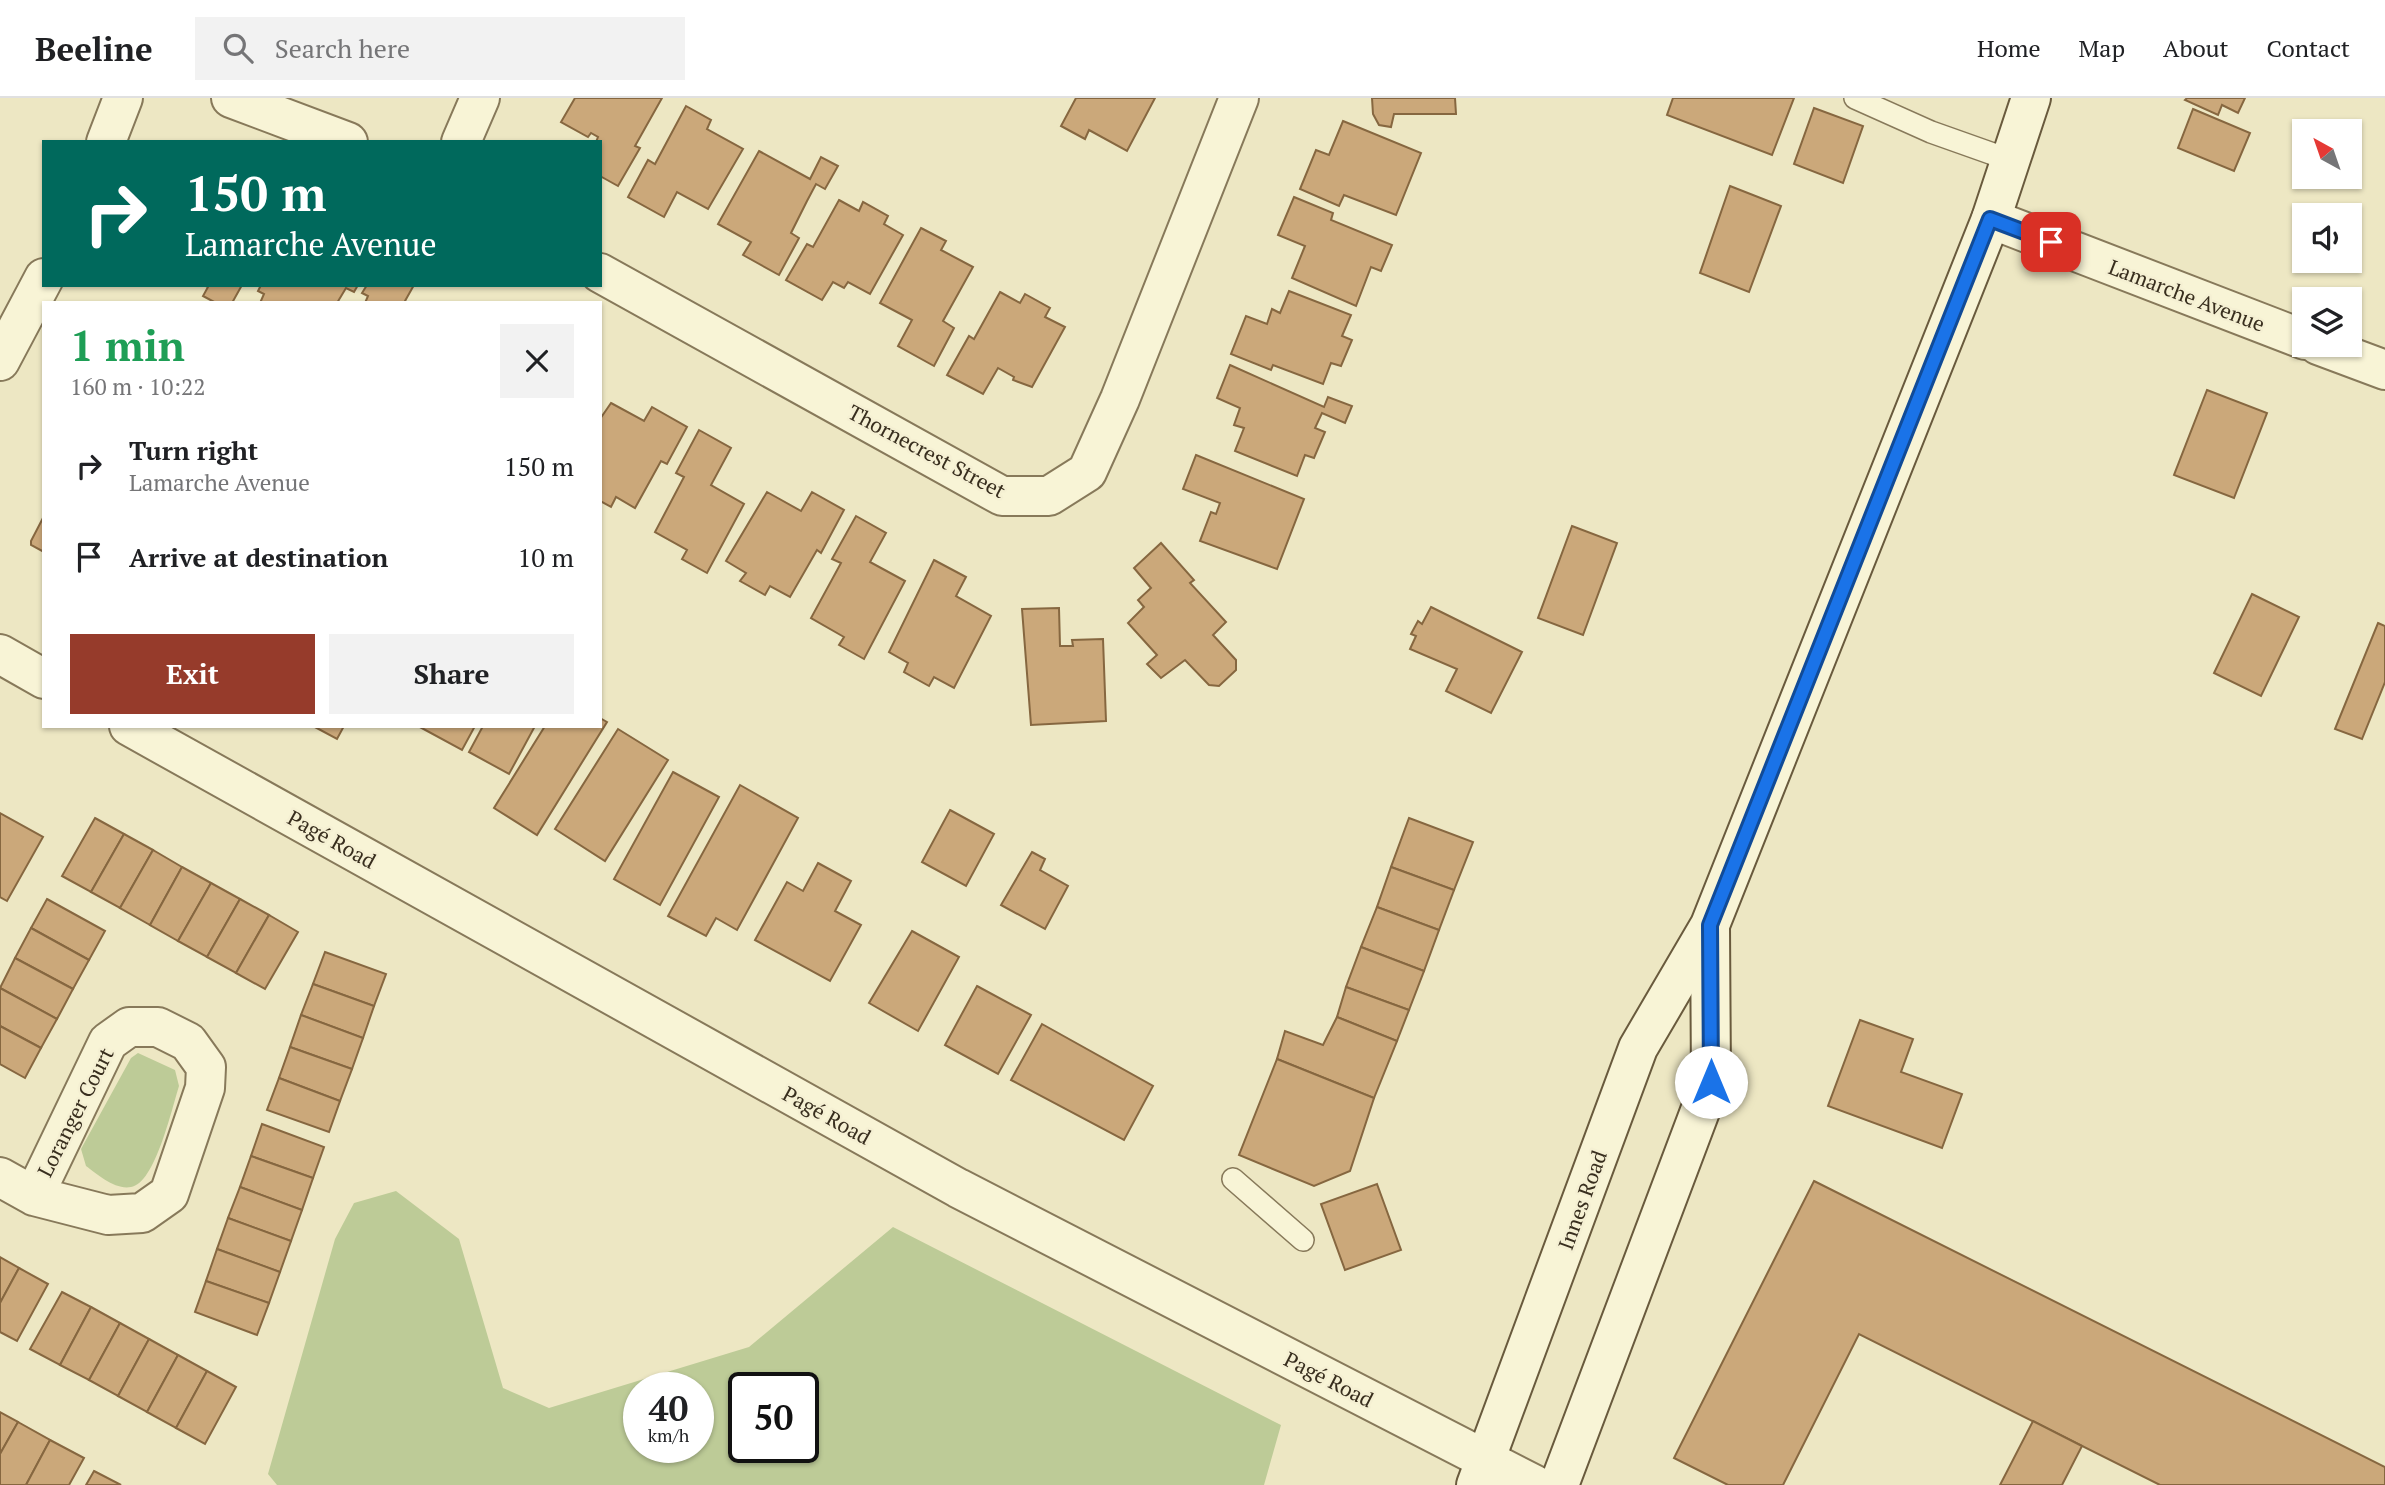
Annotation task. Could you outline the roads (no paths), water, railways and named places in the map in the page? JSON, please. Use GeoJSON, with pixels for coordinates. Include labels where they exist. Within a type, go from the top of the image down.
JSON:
{"type":"FeatureCollection","features":[{"type":"Feature","properties":{"kind":"street"},"geometry":{"type":"LineString","coordinates":[[107,140],[123,98]]}},
{"type":"Feature","properties":{"kind":"street"},"geometry":{"type":"LineString","coordinates":[[231,98],[343,140]]}},
{"type":"Feature","properties":{"kind":"street"},"geometry":{"type":"LineString","coordinates":[[462,140],[480,98]]}},
{"type":"Feature","properties":{"kind":"street","name":"Thornecrest Street"},"geometry":{"type":"LineString","coordinates":[[602,274],[1002,496],[1049,496],[1087,472],[1120,399],[1239,98]]}},
{"type":"Feature","properties":{"kind":"street","name":"Innes Road"},"geometry":{"type":"LineString","coordinates":[[1481,1472],[1638,1048],[1710,925],[1990,219],[2031,98]]}},
{"type":"Feature","properties":{"kind":"street","name":"Lamarche Avenue"},"geometry":{"type":"LineString","coordinates":[[1990,219],[2292,335]]}},
{"type":"Feature","properties":{"kind":"street"},"geometry":{"type":"LineString","coordinates":[[0,361],[42,282]]}},
{"type":"Feature","properties":{"kind":"street"},"geometry":{"type":"LineString","coordinates":[[2350,357],[2385,370]]}},
{"type":"Feature","properties":{"kind":"street"},"geometry":{"type":"LineString","coordinates":[[0,654],[42,678]]}},
{"type":"Feature","properties":{"kind":"street","name":"Pagé Road"},"geometry":{"type":"LineString","coordinates":[[133,728],[958,1188],[1481,1472],[1535,1485]]}},
{"type":"Feature","properties":{"kind":"street","name":"Innes Road"},"geometry":{"type":"LineString","coordinates":[[1559,1485],[1711,1082],[1710,925]]}},
{"type":"Feature","properties":{"kind":"street","name":"Loranger Court"},"geometry":{"type":"LineString","coordinates":[[0,1178],[34,1196],[108,1214],[142,1213],[169,1194],[205,1088],[206,1067],[188,1042],[158,1027],[128,1027],[108,1042],[34,1196]]}},
{"type":"Feature","properties":{"kind":"lane"},"geometry":{"type":"LineString","coordinates":[[1854,98],[1931,132],[2010,160]]}},
{"type":"Feature","properties":{"kind":"lane"},"geometry":{"type":"LineString","coordinates":[[1233,1179],[1303,1240]]}}]}
